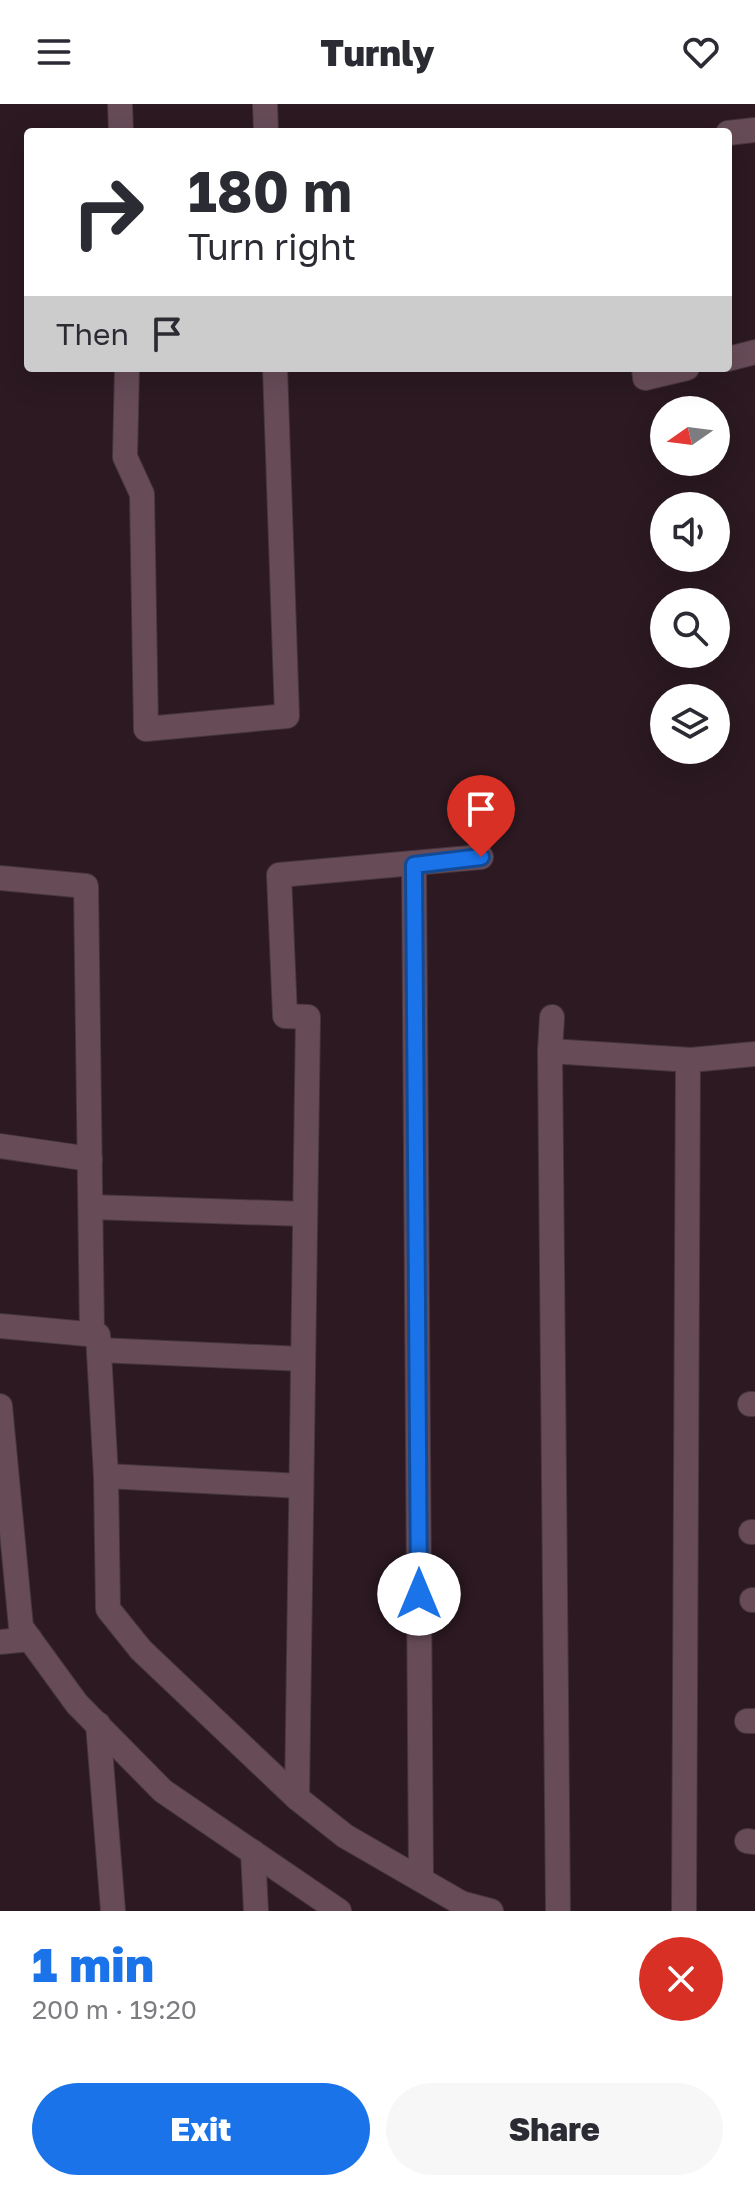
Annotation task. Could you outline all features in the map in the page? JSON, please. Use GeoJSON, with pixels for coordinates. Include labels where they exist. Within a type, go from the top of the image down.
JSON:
{"type":"FeatureCollection","features":[{"type":"Feature","properties":{"kind":"street"},"geometry":{"type":"LineString","coordinates":[[120,104],[121,128]]}},
{"type":"Feature","properties":{"kind":"street"},"geometry":{"type":"LineString","coordinates":[[265,104],[266,128]]}},
{"type":"Feature","properties":{"kind":"street"},"geometry":{"type":"LineString","coordinates":[[732,133],[755,130]]}},
{"type":"Feature","properties":{"kind":"street"},"geometry":{"type":"LineString","coordinates":[[732,358],[755,352]]}},
{"type":"Feature","properties":{"kind":"street"},"geometry":{"type":"LineString","coordinates":[[127,372],[125,457],[142,494],[146,729],[287,716],[275,372]]}},
{"type":"Feature","properties":{"kind":"street"},"geometry":{"type":"LineString","coordinates":[[644,372],[645,378],[670,372]]}},
{"type":"Feature","properties":{"kind":"street"},"geometry":{"type":"LineString","coordinates":[[0,857],[0,878],[86,886],[91,1207],[96,1342],[106,1476],[108,1609],[141,1650],[297,1798],[345,1836],[461,1903],[491,1911]]}},
{"type":"Feature","properties":{"kind":"street"},"geometry":{"type":"LineString","coordinates":[[297,1798],[308,1017],[285,1016],[279,875],[481,857]]}},
{"type":"Feature","properties":{"kind":"street"},"geometry":{"type":"LineString","coordinates":[[414,865],[421,1879]]}},
{"type":"Feature","properties":{"kind":"street"},"geometry":{"type":"LineString","coordinates":[[552,1017],[558,1911]]}},
{"type":"Feature","properties":{"kind":"street"},"geometry":{"type":"LineString","coordinates":[[550,1051],[688,1060],[755,1054]]}},
{"type":"Feature","properties":{"kind":"street"},"geometry":{"type":"LineString","coordinates":[[684,1911],[688,1060]]}},
{"type":"Feature","properties":{"kind":"street"},"geometry":{"type":"LineString","coordinates":[[0,1146],[90,1159]]}},
{"type":"Feature","properties":{"kind":"street"},"geometry":{"type":"LineString","coordinates":[[91,1207],[305,1214]]}},
{"type":"Feature","properties":{"kind":"street"},"geometry":{"type":"LineString","coordinates":[[0,1326],[96,1342],[303,1359]]}},
{"type":"Feature","properties":{"kind":"street"},"geometry":{"type":"LineString","coordinates":[[0,1406],[21,1627],[77,1704],[163,1791],[339,1911]]}},
{"type":"Feature","properties":{"kind":"street"},"geometry":{"type":"LineString","coordinates":[[106,1476],[301,1486]]}},
{"type":"Feature","properties":{"kind":"street"},"geometry":{"type":"LineString","coordinates":[[0,1642],[30,1639]]}},
{"type":"Feature","properties":{"kind":"street"},"geometry":{"type":"LineString","coordinates":[[98,1724],[113,1911]]}},
{"type":"Feature","properties":{"kind":"street"},"geometry":{"type":"LineString","coordinates":[[253,1852],[256,1911]]}},
{"type":"Feature","properties":{"kind":"route"},"geometry":{"type":"LineString","coordinates":[[419,1594],[414,865],[481,857]]}}]}
